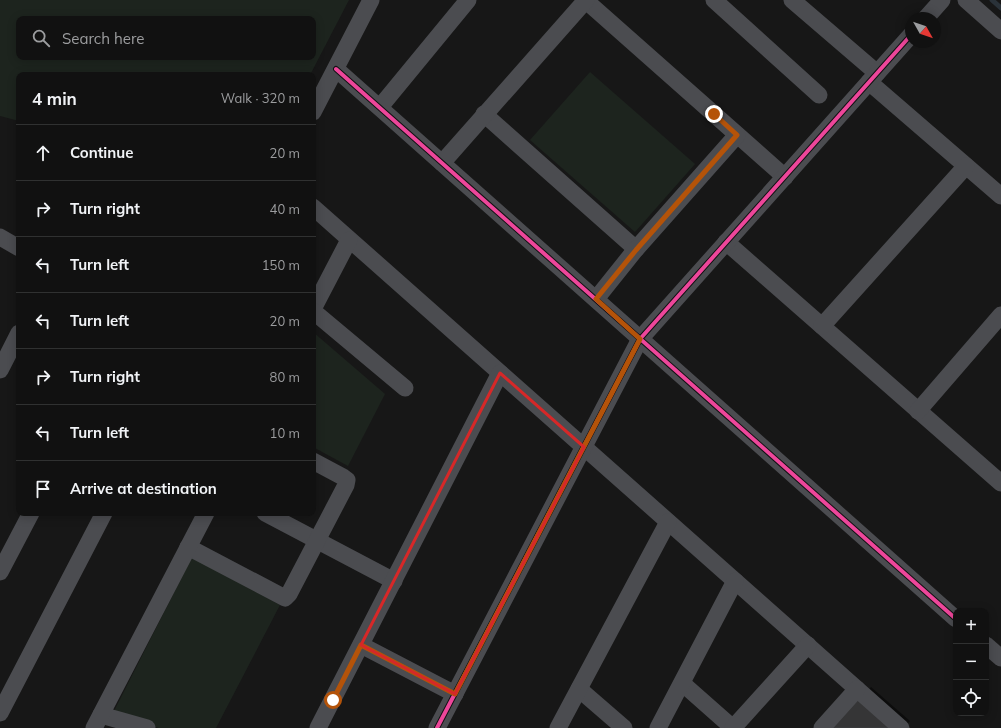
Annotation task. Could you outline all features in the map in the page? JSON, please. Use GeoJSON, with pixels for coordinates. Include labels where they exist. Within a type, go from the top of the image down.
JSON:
{"type":"FeatureCollection","features":[{"type":"Feature","properties":{"kind":"street"},"geometry":{"type":"LineString","coordinates":[[316,106],[372,0]]}},
{"type":"Feature","properties":{"kind":"street"},"geometry":{"type":"LineString","coordinates":[[380,107],[468,0]]}},
{"type":"Feature","properties":{"kind":"street"},"geometry":{"type":"LineString","coordinates":[[442,163],[585,0],[785,177]]}},
{"type":"Feature","properties":{"kind":"street"},"geometry":{"type":"LineString","coordinates":[[714,0],[819,95]]}},
{"type":"Feature","properties":{"kind":"street"},"geometry":{"type":"LineString","coordinates":[[792,0],[966,166],[1001,196]]}},
{"type":"Feature","properties":{"kind":"street"},"geometry":{"type":"LineString","coordinates":[[931,12],[942,0]]}},
{"type":"Feature","properties":{"kind":"street"},"geometry":{"type":"LineString","coordinates":[[966,0],[1001,31]]}},
{"type":"Feature","properties":{"kind":"street"},"geometry":{"type":"LineString","coordinates":[[438,728],[640,339],[905,42]]}},
{"type":"Feature","properties":{"kind":"street"},"geometry":{"type":"LineString","coordinates":[[336,68],[953,615]]}},
{"type":"Feature","properties":{"kind":"street"},"geometry":{"type":"LineString","coordinates":[[484,114],[636,250]]}},
{"type":"Feature","properties":{"kind":"street"},"geometry":{"type":"LineString","coordinates":[[596,299],[636,250],[737,135]]}},
{"type":"Feature","properties":{"kind":"street"},"geometry":{"type":"LineString","coordinates":[[822,326],[966,166]]}},
{"type":"Feature","properties":{"kind":"street"},"geometry":{"type":"LineString","coordinates":[[316,210],[901,728]]}},
{"type":"Feature","properties":{"kind":"street"},"geometry":{"type":"LineString","coordinates":[[0,237],[16,246]]}},
{"type":"Feature","properties":{"kind":"street"},"geometry":{"type":"LineString","coordinates":[[316,304],[349,240]]}},
{"type":"Feature","properties":{"kind":"street"},"geometry":{"type":"LineString","coordinates":[[726,242],[1001,483]]}},
{"type":"Feature","properties":{"kind":"street"},"geometry":{"type":"LineString","coordinates":[[316,313],[405,388]]}},
{"type":"Feature","properties":{"kind":"street"},"geometry":{"type":"LineString","coordinates":[[918,410],[1001,316]]}},
{"type":"Feature","properties":{"kind":"street"},"geometry":{"type":"LineString","coordinates":[[0,370],[16,339]]}},
{"type":"Feature","properties":{"kind":"street"},"geometry":{"type":"LineString","coordinates":[[318,728],[500,373]]}},
{"type":"Feature","properties":{"kind":"street"},"geometry":{"type":"LineString","coordinates":[[188,547],[285,598],[289,594],[346,485],[347,480],[343,477],[316,463]]}},
{"type":"Feature","properties":{"kind":"street"},"geometry":{"type":"LineString","coordinates":[[0,572],[29,516]]}},
{"type":"Feature","properties":{"kind":"street"},"geometry":{"type":"LineString","coordinates":[[0,713],[102,516]]}},
{"type":"Feature","properties":{"kind":"street"},"geometry":{"type":"LineString","coordinates":[[147,728],[97,722],[204,516]]}},
{"type":"Feature","properties":{"kind":"street"},"geometry":{"type":"LineString","coordinates":[[271,516],[394,581]]}},
{"type":"Feature","properties":{"kind":"street"},"geometry":{"type":"LineString","coordinates":[[558,728],[668,522]]}},
{"type":"Feature","properties":{"kind":"street"},"geometry":{"type":"LineString","coordinates":[[658,728],[735,581]]}},
{"type":"Feature","properties":{"kind":"street"},"geometry":{"type":"LineString","coordinates":[[361,645],[455,694]]}},
{"type":"Feature","properties":{"kind":"street"},"geometry":{"type":"LineString","coordinates":[[682,683],[733,728],[808,645]]}},
{"type":"Feature","properties":{"kind":"street"},"geometry":{"type":"LineString","coordinates":[[989,648],[1001,658]]}},
{"type":"Feature","properties":{"kind":"street"},"geometry":{"type":"LineString","coordinates":[[579,689],[624,728]]}},
{"type":"Feature","properties":{"kind":"street"},"geometry":{"type":"LineString","coordinates":[[822,728],[857,689]]}},
{"type":"Feature","properties":{"kind":"highlighted area"},"geometry":{"type":"Polygon","coordinates":[[[500,373],[584,447],[455,694],[361,645],[500,373]]]}},
{"type":"Feature","properties":{"kind":"shaded area"},"geometry":{"type":"Polygon","coordinates":[[[0,0],[349,0],[312,72],[16,72],[16,120],[0,116],[0,0]]]}},
{"type":"Feature","properties":{"kind":"shaded area"},"geometry":{"type":"Polygon","coordinates":[[[590,72],[695,164],[635,232],[530,140],[590,72]]]}},
{"type":"Feature","properties":{"kind":"shaded area"},"geometry":{"type":"Polygon","coordinates":[[[316,335],[385,394],[348,466],[316,449],[316,335]]]}},
{"type":"Feature","properties":{"kind":"shaded area"},"geometry":{"type":"Polygon","coordinates":[[[192,557],[280,605],[216,728],[159,728],[112,715],[192,557]]]}},
{"type":"Feature","properties":{"kind":"building"},"geometry":{"type":"Polygon","coordinates":[[[859,698],[892,728],[832,728],[859,698]]]}},
{"type":"Feature","properties":{"kind":"waterway"},"geometry":{"type":"LineString","coordinates":[[992,0],[1001,8]]}},
{"type":"Feature","properties":{"kind":"cycle path"},"geometry":{"type":"LineString","coordinates":[[437,728],[640,339],[905,42]]}},
{"type":"Feature","properties":{"kind":"cycle path"},"geometry":{"type":"LineString","coordinates":[[336,69],[953,616]]}},
{"type":"Feature","properties":{"kind":"route"},"geometry":{"type":"LineString","coordinates":[[333,700],[361,645],[455,694],[640,339],[596,299],[636,250],[737,135],[714,114]]}}]}
